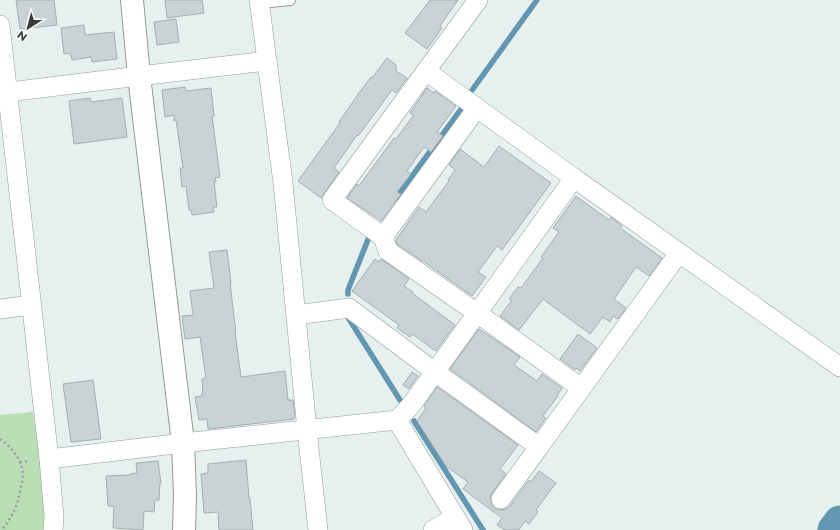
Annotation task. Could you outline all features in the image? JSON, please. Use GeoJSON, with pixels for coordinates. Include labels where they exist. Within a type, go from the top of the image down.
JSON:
{"type":"FeatureCollection","features":[{"type":"Feature","properties":{"kind":"street"},"geometry":{"type":"LineString","coordinates":[[132,0],[183,443],[185,495],[184,530]]}},
{"type":"Feature","properties":{"kind":"street"},"geometry":{"type":"LineString","coordinates":[[478,0],[332,200],[383,237],[388,251],[581,388]]}},
{"type":"Feature","properties":{"kind":"street"},"geometry":{"type":"LineString","coordinates":[[259,2],[283,183],[318,530]]}},
{"type":"Feature","properties":{"kind":"street"},"geometry":{"type":"LineString","coordinates":[[0,25],[3,93],[31,306],[49,459],[54,530]]}},
{"type":"Feature","properties":{"kind":"street"},"geometry":{"type":"LineString","coordinates":[[3,93],[267,61]]}},
{"type":"Feature","properties":{"kind":"street"},"geometry":{"type":"LineString","coordinates":[[426,71],[840,367]]}},
{"type":"Feature","properties":{"kind":"street"},"geometry":{"type":"LineString","coordinates":[[383,237],[477,108]]}},
{"type":"Feature","properties":{"kind":"street"},"geometry":{"type":"LineString","coordinates":[[49,459],[397,420],[412,404],[574,178]]}},
{"type":"Feature","properties":{"kind":"street"},"geometry":{"type":"LineString","coordinates":[[500,499],[679,253]]}},
{"type":"Feature","properties":{"kind":"street"},"geometry":{"type":"LineString","coordinates":[[0,309],[31,306]]}},
{"type":"Feature","properties":{"kind":"street"},"geometry":{"type":"LineString","coordinates":[[296,315],[349,308],[539,447]]}},
{"type":"Feature","properties":{"kind":"street"},"geometry":{"type":"LineString","coordinates":[[397,420],[459,524],[432,530]]}},
{"type":"Feature","properties":{"kind":"lane"},"geometry":{"type":"LineString","coordinates":[[259,2],[290,0]]}},
{"type":"Feature","properties":{"kind":"path"},"geometry":{"type":"LineString","coordinates":[[0,439],[5,442],[18,458],[23,476],[17,504],[2,530]]}},
{"type":"Feature","properties":{"kind":"green space"},"geometry":{"type":"Polygon","coordinates":[[[33,412],[43,486],[45,515],[44,530],[0,530],[0,415],[33,412]]]}},
{"type":"Feature","properties":{"kind":"building"},"geometry":{"type":"Polygon","coordinates":[[[16,0],[54,0],[57,25],[20,29],[16,0]]]}},
{"type":"Feature","properties":{"kind":"building"},"geometry":{"type":"Polygon","coordinates":[[[165,0],[202,0],[204,13],[167,18],[165,0]]]}},
{"type":"Feature","properties":{"kind":"building"},"geometry":{"type":"Polygon","coordinates":[[[430,0],[458,0],[440,26],[442,28],[427,49],[405,33],[430,0]]]}},
{"type":"Feature","properties":{"kind":"building"},"geometry":{"type":"Polygon","coordinates":[[[176,19],[179,42],[157,45],[154,22],[176,19]]]}},
{"type":"Feature","properties":{"kind":"building"},"geometry":{"type":"Polygon","coordinates":[[[84,25],[85,35],[114,32],[117,59],[92,62],[91,57],[72,60],[70,53],[64,54],[61,28],[84,25]]]}},
{"type":"Feature","properties":{"kind":"building"},"geometry":{"type":"Polygon","coordinates":[[[387,58],[396,65],[396,71],[407,78],[396,93],[392,90],[358,136],[357,135],[334,168],[339,172],[321,198],[298,181],[340,123],[339,122],[359,93],[387,58]]]}},
{"type":"Feature","properties":{"kind":"building"},"geometry":{"type":"Polygon","coordinates":[[[185,87],[186,91],[211,88],[214,116],[212,116],[220,177],[215,178],[216,182],[214,182],[217,207],[213,207],[214,212],[192,215],[191,210],[189,210],[186,186],[182,187],[180,168],[183,168],[176,120],[174,121],[174,115],[165,117],[162,90],[185,87]]]}},
{"type":"Feature","properties":{"kind":"building"},"geometry":{"type":"Polygon","coordinates":[[[427,88],[434,93],[435,91],[456,106],[437,132],[443,136],[431,152],[424,147],[407,171],[411,174],[397,192],[401,194],[381,221],[347,198],[357,184],[359,186],[394,138],[396,139],[414,115],[410,113],[427,88]]]}},
{"type":"Feature","properties":{"kind":"building"},"geometry":{"type":"Polygon","coordinates":[[[90,98],[91,102],[122,98],[127,137],[74,144],[69,101],[90,98]]]}},
{"type":"Feature","properties":{"kind":"building"},"geometry":{"type":"Polygon","coordinates":[[[499,146],[551,183],[502,250],[497,246],[478,272],[486,277],[472,296],[397,244],[396,240],[419,207],[426,212],[449,181],[448,180],[455,170],[449,165],[460,149],[484,167],[499,146]]]}},
{"type":"Feature","properties":{"kind":"building"},"geometry":{"type":"Polygon","coordinates":[[[576,196],[609,220],[611,217],[622,226],[620,228],[662,258],[649,276],[636,267],[614,299],[626,308],[618,319],[613,316],[610,322],[603,317],[590,334],[543,299],[519,330],[500,316],[512,300],[509,299],[518,287],[521,288],[543,258],[541,257],[559,232],[553,228],[576,196]]]}},
{"type":"Feature","properties":{"kind":"building"},"geometry":{"type":"Polygon","coordinates":[[[227,250],[241,377],[285,371],[288,400],[293,400],[294,419],[208,429],[207,419],[199,420],[195,397],[202,396],[202,379],[206,378],[200,337],[185,339],[182,316],[193,315],[190,291],[214,288],[209,252],[227,250]]]}},
{"type":"Feature","properties":{"kind":"building"},"geometry":{"type":"Polygon","coordinates":[[[375,259],[379,262],[381,259],[409,279],[404,286],[455,325],[436,351],[412,334],[410,337],[397,328],[399,325],[352,291],[375,259]]]}},
{"type":"Feature","properties":{"kind":"building"},"geometry":{"type":"Polygon","coordinates":[[[479,329],[520,357],[514,365],[537,381],[542,374],[562,388],[543,416],[546,418],[536,432],[450,369],[479,329]]]}},
{"type":"Feature","properties":{"kind":"building"},"geometry":{"type":"Polygon","coordinates":[[[578,334],[597,348],[580,371],[576,368],[575,370],[560,359],[578,334]]]}},
{"type":"Feature","properties":{"kind":"building"},"geometry":{"type":"Polygon","coordinates":[[[412,372],[418,376],[409,389],[403,385],[412,372]]]}},
{"type":"Feature","properties":{"kind":"building"},"geometry":{"type":"Polygon","coordinates":[[[93,380],[101,439],[71,442],[63,384],[93,380]]]}},
{"type":"Feature","properties":{"kind":"building"},"geometry":{"type":"Polygon","coordinates":[[[437,387],[518,445],[500,469],[506,474],[490,497],[494,508],[500,510],[506,509],[510,506],[529,480],[531,482],[539,471],[556,483],[536,510],[538,512],[529,524],[525,521],[519,530],[505,530],[497,525],[502,518],[463,489],[468,482],[446,466],[417,421],[426,408],[424,406],[437,387]]]}},
{"type":"Feature","properties":{"kind":"building"},"geometry":{"type":"Polygon","coordinates":[[[246,460],[253,530],[219,530],[218,512],[204,513],[201,474],[208,473],[208,464],[246,460]]]}},
{"type":"Feature","properties":{"kind":"building"},"geometry":{"type":"Polygon","coordinates":[[[158,461],[161,483],[159,500],[155,500],[154,512],[144,511],[143,530],[113,528],[114,506],[108,506],[106,476],[130,475],[137,473],[136,463],[158,461]]]}},
{"type":"Feature","properties":{"kind":"waterway"},"geometry":{"type":"LineString","coordinates":[[470,93],[537,0]]}},
{"type":"Feature","properties":{"kind":"waterway"},"geometry":{"type":"LineString","coordinates":[[396,198],[462,108]]}},
{"type":"Feature","properties":{"kind":"waterway"},"geometry":{"type":"LineString","coordinates":[[348,294],[348,290],[369,237]]}},
{"type":"Feature","properties":{"kind":"waterway"},"geometry":{"type":"LineString","coordinates":[[349,316],[349,319],[400,400]]}},
{"type":"Feature","properties":{"kind":"waterway"},"geometry":{"type":"LineString","coordinates":[[414,421],[483,530]]}},
{"type":"Feature","properties":{"kind":"waterway"},"geometry":{"type":"LineString","coordinates":[[834,530],[840,522]]}}]}
